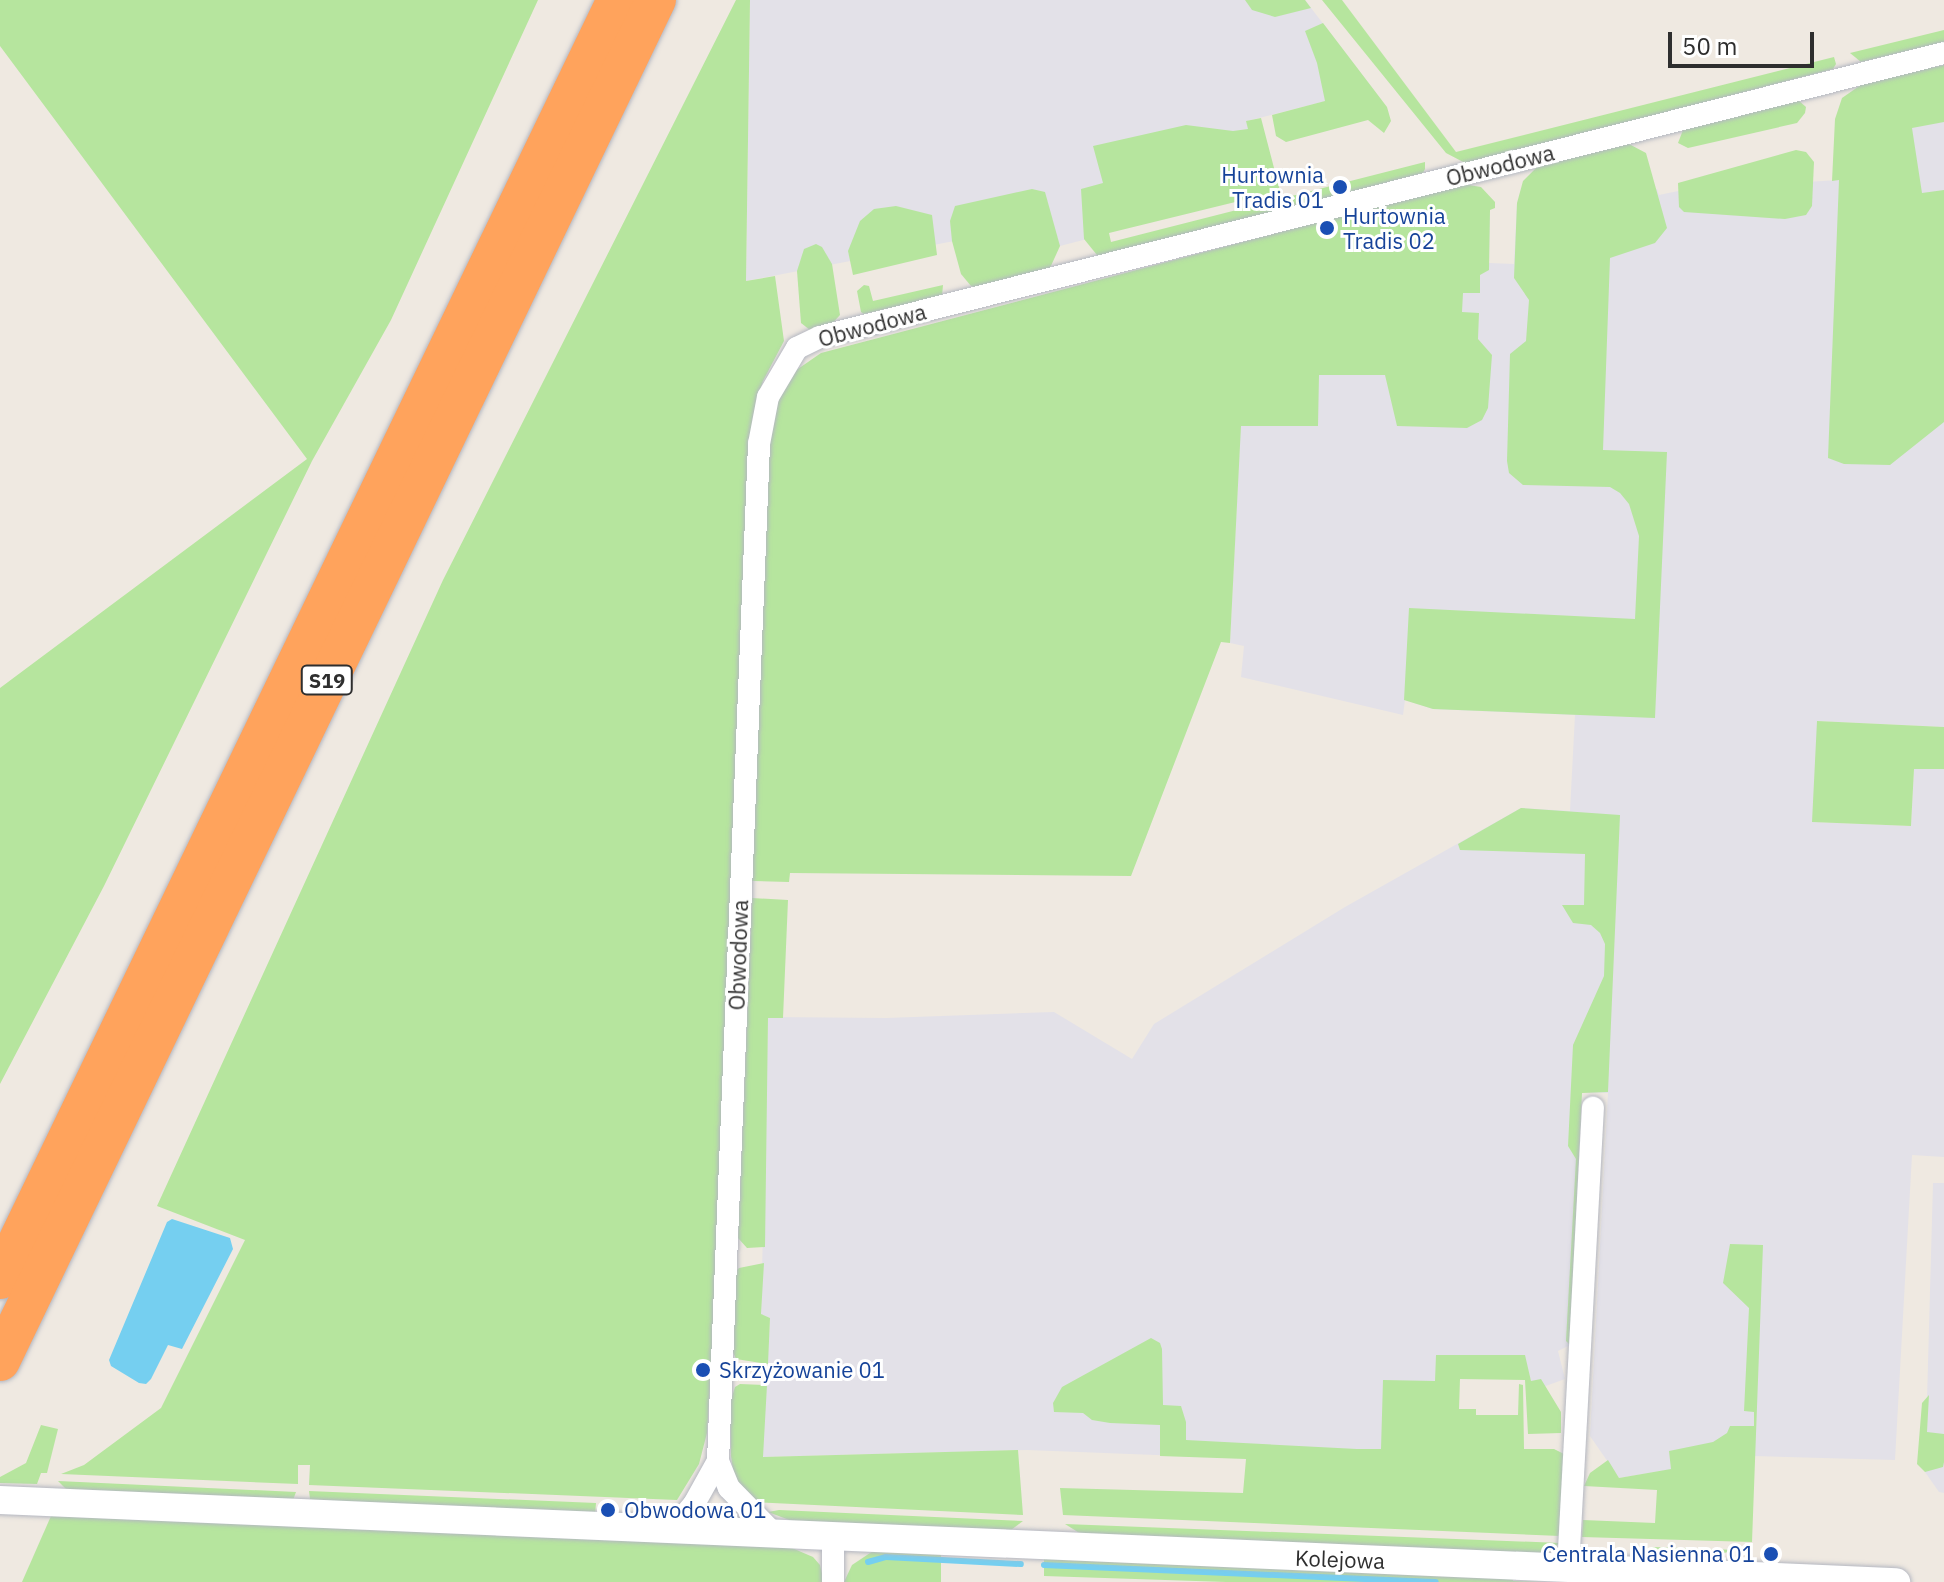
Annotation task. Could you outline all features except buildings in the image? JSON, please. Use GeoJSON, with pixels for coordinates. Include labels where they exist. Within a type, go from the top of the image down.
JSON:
{"type":"FeatureCollection","features":[{"type":"Feature","properties":{"kind":"highway","name":"S19"},"geometry":{"type":"LineString","coordinates":[[0,1279],[617,0]]}},
{"type":"Feature","properties":{"kind":"highway","name":"S19"},"geometry":{"type":"LineString","coordinates":[[0,1361],[656,0]]}},
{"type":"Feature","properties":{"kind":"street","name":"Obwodowa"},"geometry":{"type":"LineString","coordinates":[[673,1529],[694,1504],[718,1461],[759,444],[768,397],[797,348],[852,329],[1944,53]]}},
{"type":"Feature","properties":{"kind":"street"},"geometry":{"type":"LineString","coordinates":[[1568,1568],[1593,1108]]}},
{"type":"Feature","properties":{"kind":"street","name":"Obwodowa"},"geometry":{"type":"LineString","coordinates":[[718,1461],[736,1497],[774,1534]]}},
{"type":"Feature","properties":{"kind":"street","name":"Kolejowa"},"geometry":{"type":"LineString","coordinates":[[0,1500],[1896,1582]]}},
{"type":"Feature","properties":{"kind":"street"},"geometry":{"type":"LineString","coordinates":[[833,1537],[833,1582]]}},
{"type":"Feature","properties":{"kind":"shaded area"},"geometry":{"type":"Polygon","coordinates":[[[750,0],[1305,0],[1373,89],[1247,121],[1261,177],[1087,239],[1060,246],[1027,227],[746,281],[750,0]]]}},
{"type":"Feature","properties":{"kind":"shaded area"},"geometry":{"type":"Polygon","coordinates":[[[1944,99],[1944,727],[1818,721],[1813,822],[1911,826],[1914,768],[1944,769],[1944,1157],[1912,1155],[1895,1460],[1754,1456],[1619,1478],[1590,1436],[1608,1093],[1582,1092],[1570,1345],[1558,1351],[1565,1379],[1543,1387],[1531,1381],[1524,1355],[1435,1381],[1417,1381],[1414,1465],[1027,1450],[762,1457],[770,1318],[761,1315],[768,1017],[886,1018],[1054,1012],[1132,1059],[1154,1024],[1345,907],[1521,808],[1570,811],[1575,715],[1433,709],[1405,700],[1403,715],[1241,677],[1244,646],[1230,643],[1248,271],[1490,210],[1489,263],[1514,264],[1517,203],[1613,200],[1657,189],[1659,195],[1688,189],[1839,180],[1944,99]]]}},
{"type":"Feature","properties":{"kind":"shaded area"},"geometry":{"type":"Polygon","coordinates":[[[1933,1183],[1944,1183],[1944,1493],[1939,1492],[1925,1472],[1933,1183]]]}},
{"type":"Feature","properties":{"kind":"green space"},"geometry":{"type":"Polygon","coordinates":[[[0,0],[538,0],[391,320],[312,461],[104,886],[0,1084],[0,688],[307,459],[0,46],[0,0]]]}},
{"type":"Feature","properties":{"kind":"green space"},"geometry":{"type":"Polygon","coordinates":[[[736,0],[750,0],[746,281],[775,276],[784,341],[763,381],[755,407],[711,1370],[707,1433],[699,1464],[677,1500],[309,1485],[310,1465],[298,1465],[298,1484],[61,1474],[84,1465],[161,1408],[245,1240],[157,1206],[443,580],[736,0]]]}},
{"type":"Feature","properties":{"kind":"green space"},"geometry":{"type":"Polygon","coordinates":[[[1245,0],[1305,0],[1311,8],[1275,17],[1252,10],[1245,0]]]}},
{"type":"Feature","properties":{"kind":"green space"},"geometry":{"type":"Polygon","coordinates":[[[1322,0],[1342,0],[1456,152],[1834,57],[1836,64],[1833,69],[1467,164],[1446,153],[1322,0]]]}},
{"type":"Feature","properties":{"kind":"green space"},"geometry":{"type":"Polygon","coordinates":[[[1323,23],[1387,107],[1391,121],[1384,133],[1368,120],[1286,142],[1276,136],[1272,115],[1325,101],[1317,63],[1305,31],[1323,23]]]}},
{"type":"Feature","properties":{"kind":"green space"},"geometry":{"type":"Polygon","coordinates":[[[1944,30],[1944,42],[1861,62],[1850,53],[1944,30]]]}},
{"type":"Feature","properties":{"kind":"green space"},"geometry":{"type":"Polygon","coordinates":[[[1944,65],[1944,122],[1912,128],[1922,193],[1944,190],[1944,422],[1890,465],[1844,464],[1828,458],[1839,180],[1832,181],[1835,119],[1842,98],[1865,82],[1944,65]]]}},
{"type":"Feature","properties":{"kind":"green space"},"geometry":{"type":"Polygon","coordinates":[[[1798,100],[1806,107],[1797,123],[1688,148],[1678,143],[1683,130],[1798,100]]]}},
{"type":"Feature","properties":{"kind":"green space"},"geometry":{"type":"Polygon","coordinates":[[[1261,118],[1280,191],[1109,233],[1111,242],[1425,162],[1425,169],[1423,173],[1105,256],[1097,255],[1084,239],[1081,189],[1103,183],[1093,146],[1186,125],[1233,131],[1248,129],[1246,121],[1261,118]]]}},
{"type":"Feature","properties":{"kind":"green space"},"geometry":{"type":"Polygon","coordinates":[[[1629,144],[1646,153],[1667,228],[1655,243],[1610,258],[1603,450],[1667,452],[1655,718],[1433,709],[1404,700],[1409,608],[1635,619],[1639,536],[1629,504],[1610,487],[1523,485],[1509,473],[1507,461],[1510,354],[1526,341],[1529,300],[1514,278],[1517,203],[1523,181],[1538,166],[1629,144]]]}},
{"type":"Feature","properties":{"kind":"green space"},"geometry":{"type":"Polygon","coordinates":[[[1796,150],[1806,152],[1814,162],[1812,206],[1806,215],[1785,219],[1684,212],[1679,207],[1678,183],[1796,150]]]}},
{"type":"Feature","properties":{"kind":"green space"},"geometry":{"type":"Polygon","coordinates":[[[1463,184],[1481,187],[1495,202],[1495,208],[1490,210],[1489,270],[1480,275],[1480,293],[1463,293],[1462,312],[1479,313],[1478,339],[1492,355],[1488,408],[1482,420],[1467,428],[1397,426],[1385,375],[1319,375],[1318,426],[1241,426],[1230,643],[1221,642],[1131,876],[790,873],[789,882],[752,881],[770,426],[778,394],[795,371],[821,353],[1463,184]]]}},
{"type":"Feature","properties":{"kind":"green space"},"geometry":{"type":"Polygon","coordinates":[[[1032,189],[1045,192],[1060,246],[1050,268],[977,288],[971,286],[961,274],[952,241],[950,221],[955,206],[1032,189]]]}},
{"type":"Feature","properties":{"kind":"green space"},"geometry":{"type":"Polygon","coordinates":[[[896,206],[932,215],[937,255],[853,275],[848,251],[860,221],[874,209],[896,206]]]}},
{"type":"Feature","properties":{"kind":"green space"},"geometry":{"type":"Polygon","coordinates":[[[816,244],[822,247],[832,264],[840,315],[830,326],[810,330],[801,323],[797,271],[804,249],[816,244]]]}},
{"type":"Feature","properties":{"kind":"green space"},"geometry":{"type":"Polygon","coordinates":[[[864,285],[869,286],[873,301],[943,285],[942,296],[864,314],[861,312],[857,291],[864,285]]]}},
{"type":"Feature","properties":{"kind":"green space"},"geometry":{"type":"Polygon","coordinates":[[[1817,721],[1944,727],[1944,769],[1914,769],[1911,826],[1812,822],[1817,721]]]}},
{"type":"Feature","properties":{"kind":"green space"},"geometry":{"type":"Polygon","coordinates":[[[1521,808],[1620,815],[1608,1092],[1582,1093],[1570,1345],[1566,1341],[1576,1159],[1568,1146],[1573,1045],[1604,976],[1605,944],[1600,933],[1591,925],[1573,923],[1562,905],[1584,905],[1585,854],[1460,850],[1458,844],[1521,808]]]}},
{"type":"Feature","properties":{"kind":"green space"},"geometry":{"type":"Polygon","coordinates":[[[752,898],[788,900],[783,1018],[768,1018],[765,1247],[747,1248],[738,1238],[752,898]]]}},
{"type":"Feature","properties":{"kind":"green space"},"geometry":{"type":"Polygon","coordinates":[[[1730,1244],[1763,1245],[1752,1542],[1582,1537],[1583,1520],[1655,1523],[1657,1490],[1584,1486],[1590,1473],[1608,1460],[1619,1478],[1671,1469],[1669,1451],[1713,1442],[1727,1433],[1730,1426],[1754,1426],[1754,1412],[1744,1411],[1749,1308],[1723,1283],[1730,1244]]]}},
{"type":"Feature","properties":{"kind":"green space"},"geometry":{"type":"Polygon","coordinates":[[[764,1263],[761,1314],[770,1318],[768,1364],[736,1359],[733,1352],[734,1273],[739,1268],[764,1263]]]}},
{"type":"Feature","properties":{"kind":"green space"},"geometry":{"type":"Polygon","coordinates":[[[1151,1338],[1160,1343],[1162,1349],[1163,1405],[1181,1406],[1186,1422],[1186,1440],[1357,1449],[1381,1449],[1383,1380],[1435,1381],[1436,1355],[1525,1355],[1531,1381],[1541,1379],[1561,1412],[1561,1433],[1528,1434],[1525,1380],[1460,1379],[1459,1409],[1476,1409],[1476,1415],[1518,1415],[1519,1384],[1523,1385],[1524,1449],[1554,1449],[1564,1454],[1560,1536],[1063,1515],[1060,1488],[1243,1493],[1246,1459],[1160,1456],[1160,1425],[1110,1423],[1092,1420],[1083,1413],[1054,1412],[1053,1403],[1062,1387],[1151,1338]]]}},
{"type":"Feature","properties":{"kind":"green space"},"geometry":{"type":"Polygon","coordinates":[[[740,1384],[767,1385],[763,1457],[1018,1450],[1023,1515],[753,1502],[734,1477],[731,1456],[730,1403],[735,1387],[740,1384]]]}},
{"type":"Feature","properties":{"kind":"green space"},"geometry":{"type":"Polygon","coordinates":[[[1929,1395],[1927,1432],[1944,1434],[1944,1462],[1943,1467],[1925,1472],[1917,1464],[1922,1403],[1929,1395]]]}},
{"type":"Feature","properties":{"kind":"green space"},"geometry":{"type":"Polygon","coordinates":[[[41,1425],[58,1429],[47,1473],[41,1473],[37,1484],[0,1483],[0,1477],[26,1463],[41,1425]]]}},
{"type":"Feature","properties":{"kind":"green space"},"geometry":{"type":"Polygon","coordinates":[[[58,1481],[296,1492],[293,1500],[69,1492],[58,1481]]]}},
{"type":"Feature","properties":{"kind":"green space"},"geometry":{"type":"Polygon","coordinates":[[[309,1491],[596,1503],[595,1514],[315,1501],[310,1499],[309,1491]]]}},
{"type":"Feature","properties":{"kind":"green space"},"geometry":{"type":"Polygon","coordinates":[[[768,1512],[1023,1521],[1011,1530],[792,1521],[768,1512]]]}},
{"type":"Feature","properties":{"kind":"green space"},"geometry":{"type":"Polygon","coordinates":[[[51,1516],[792,1548],[813,1557],[820,1565],[824,1582],[22,1582],[51,1516]]]}},
{"type":"Feature","properties":{"kind":"green space"},"geometry":{"type":"Polygon","coordinates":[[[1065,1524],[1560,1543],[1543,1554],[1081,1534],[1065,1524]]]}},
{"type":"Feature","properties":{"kind":"green space"},"geometry":{"type":"Polygon","coordinates":[[[1652,1547],[1736,1550],[1700,1559],[1652,1558],[1652,1547]]]}},
{"type":"Feature","properties":{"kind":"green space"},"geometry":{"type":"Polygon","coordinates":[[[873,1551],[941,1551],[941,1582],[844,1582],[852,1565],[873,1551]]]}},
{"type":"Feature","properties":{"kind":"green space"},"geometry":{"type":"Polygon","coordinates":[[[1044,1557],[1512,1575],[1513,1581],[1544,1582],[1226,1582],[1044,1576],[1044,1557]]]}},
{"type":"Feature","properties":{"kind":"water"},"geometry":{"type":"Polygon","coordinates":[[[172,1219],[230,1238],[233,1249],[182,1349],[168,1345],[151,1379],[146,1384],[139,1383],[111,1366],[109,1360],[167,1222],[172,1219]]]}},
{"type":"Feature","properties":{"kind":"waterway"},"geometry":{"type":"LineString","coordinates":[[868,1562],[886,1557],[1021,1564]]}},
{"type":"Feature","properties":{"kind":"waterway"},"geometry":{"type":"LineString","coordinates":[[1044,1565],[1436,1582]]}},
{"type":"Feature","properties":{"kind":"place","name":"Hurtownia Tradis 01"},"geometry":{"type":"Point","coordinates":[1340,187]}},
{"type":"Feature","properties":{"kind":"place","name":"Hurtownia Tradis 02"},"geometry":{"type":"Point","coordinates":[1327,228]}},
{"type":"Feature","properties":{"kind":"place","name":"Skrzyżowanie 01"},"geometry":{"type":"Point","coordinates":[703,1370]}},
{"type":"Feature","properties":{"kind":"place","name":"Obwodowa 01"},"geometry":{"type":"Point","coordinates":[608,1510]}},
{"type":"Feature","properties":{"kind":"place","name":"Centrala Nasienna 01"},"geometry":{"type":"Point","coordinates":[1771,1554]}}]}
